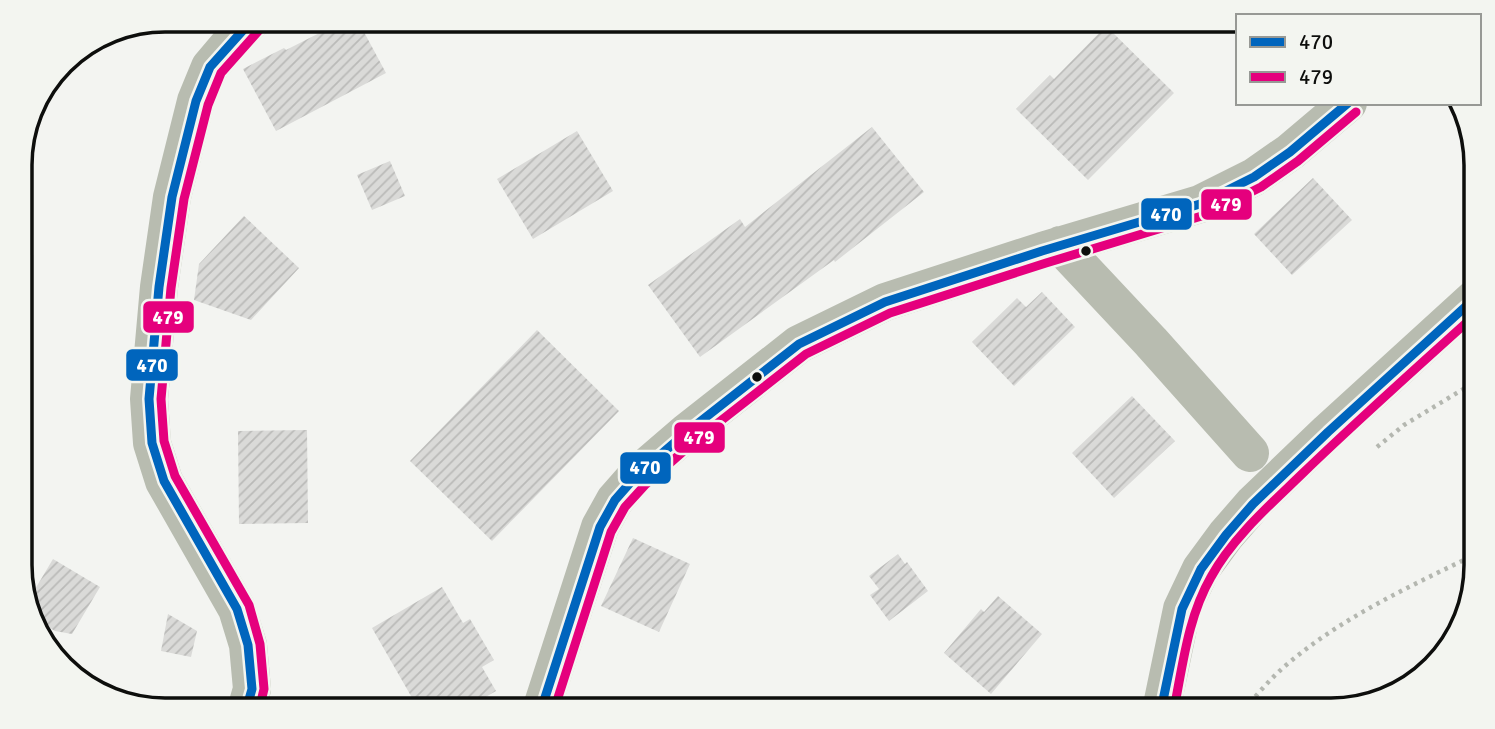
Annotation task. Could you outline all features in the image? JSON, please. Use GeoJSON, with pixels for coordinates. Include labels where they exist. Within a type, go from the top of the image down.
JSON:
{"type":"FeatureCollection","features":[{"type":"Feature","properties":{"kind":"street"},"geometry":{"type":"LineString","coordinates":[[241,32],[210,67],[196,101],[172,197],[159,287],[149,399],[152,443],[164,481],[237,610],[248,645],[252,690],[250,698]]}},
{"type":"Feature","properties":{"kind":"street"},"geometry":{"type":"LineString","coordinates":[[545,698],[600,527],[615,500],[637,475],[687,432],[799,344],[885,302],[1060,245],[1200,204],[1254,177],[1290,152],[1346,105]]}},
{"type":"Feature","properties":{"kind":"street"},"geometry":{"type":"LineString","coordinates":[[1060,245],[1250,453]]}},
{"type":"Feature","properties":{"kind":"street"},"geometry":{"type":"LineString","coordinates":[[1163,697],[1182,609],[1201,569],[1226,535],[1253,504],[1328,432],[1464,308]]}},
{"type":"Feature","properties":{"kind":"path"},"geometry":{"type":"LineString","coordinates":[[1255,697],[1283,667],[1332,630],[1381,601],[1464,560]]}},
{"type":"Feature","properties":{"kind":"building"},"geometry":{"type":"Polygon","coordinates":[[[321,32],[364,32],[386,73],[276,131],[243,69],[284,48],[286,50],[321,32]]]}},
{"type":"Feature","properties":{"kind":"building"},"geometry":{"type":"Polygon","coordinates":[[[1100,32],[1112,32],[1174,93],[1088,180],[1016,109],[1050,75],[1054,79],[1100,32]]]}},
{"type":"Feature","properties":{"kind":"building"},"geometry":{"type":"Polygon","coordinates":[[[872,127],[924,192],[835,262],[834,260],[700,357],[648,285],[740,219],[745,227],[872,127]]]}},
{"type":"Feature","properties":{"kind":"building"},"geometry":{"type":"Polygon","coordinates":[[[577,131],[613,191],[533,239],[497,179],[577,131]]]}},
{"type":"Feature","properties":{"kind":"building"},"geometry":{"type":"Polygon","coordinates":[[[390,161],[405,196],[372,210],[357,175],[390,161]]]}},
{"type":"Feature","properties":{"kind":"building"},"geometry":{"type":"Polygon","coordinates":[[[1313,178],[1352,220],[1292,275],[1254,234],[1313,178]]]}},
{"type":"Feature","properties":{"kind":"building"},"geometry":{"type":"Polygon","coordinates":[[[244,216],[299,268],[251,320],[194,300],[199,264],[244,216]]]}},
{"type":"Feature","properties":{"kind":"building"},"geometry":{"type":"Polygon","coordinates":[[[1042,292],[1075,327],[1014,386],[972,342],[1017,298],[1026,307],[1042,292]]]}},
{"type":"Feature","properties":{"kind":"building"},"geometry":{"type":"Polygon","coordinates":[[[537,330],[619,411],[492,541],[410,461],[537,330]]]}},
{"type":"Feature","properties":{"kind":"building"},"geometry":{"type":"Polygon","coordinates":[[[1132,396],[1175,441],[1114,498],[1072,453],[1132,396]]]}},
{"type":"Feature","properties":{"kind":"building"},"geometry":{"type":"Polygon","coordinates":[[[307,430],[308,523],[239,524],[238,431],[307,430]]]}},
{"type":"Feature","properties":{"kind":"building"},"geometry":{"type":"Polygon","coordinates":[[[633,538],[690,564],[659,632],[601,606],[633,538]]]}},
{"type":"Feature","properties":{"kind":"building"},"geometry":{"type":"Polygon","coordinates":[[[898,554],[928,591],[889,621],[870,595],[879,589],[869,576],[898,554]]]}},
{"type":"Feature","properties":{"kind":"building"},"geometry":{"type":"Polygon","coordinates":[[[53,559],[100,587],[72,634],[55,631],[47,626],[34,590],[53,559]]]}},
{"type":"Feature","properties":{"kind":"building"},"geometry":{"type":"Polygon","coordinates":[[[442,587],[463,623],[470,619],[494,660],[482,667],[496,691],[484,698],[412,698],[372,628],[442,587]]]}},
{"type":"Feature","properties":{"kind":"building"},"geometry":{"type":"Polygon","coordinates":[[[998,596],[1042,634],[991,694],[944,653],[981,609],[984,612],[998,596]]]}},
{"type":"Feature","properties":{"kind":"building"},"geometry":{"type":"Polygon","coordinates":[[[168,614],[197,631],[191,657],[161,651],[168,614]]]}},
{"type":"Feature","properties":{"kind":"transit line","name":"470"},"geometry":{"type":"LineString","coordinates":[[241,32],[210,67],[196,101],[172,197],[159,287],[149,399],[152,443],[164,481],[237,609],[248,645],[252,689],[249,698]]}},
{"type":"Feature","properties":{"kind":"transit line","name":"479"},"geometry":{"type":"LineString","coordinates":[[258,32],[221,73],[208,105],[184,199],[171,288],[161,399],[164,441],[175,476],[249,605],[260,644],[264,689],[262,698]]}},
{"type":"Feature","properties":{"kind":"transit line","name":"470"},"geometry":{"type":"LineString","coordinates":[[545,698],[600,527],[615,500],[637,475],[687,432],[799,344],[885,302],[1200,204],[1254,177],[1290,152],[1346,105]]}},
{"type":"Feature","properties":{"kind":"transit line","name":"479"},"geometry":{"type":"LineString","coordinates":[[558,698],[611,532],[625,507],[646,484],[695,441],[806,354],[890,313],[1205,215],[1261,187],[1298,161],[1356,112]]}},
{"type":"Feature","properties":{"kind":"transit line","name":"470"},"geometry":{"type":"LineString","coordinates":[[1164,697],[1182,609],[1201,569],[1226,535],[1253,504],[1328,432],[1464,308]]}},
{"type":"Feature","properties":{"kind":"transit line","name":"479"},"geometry":{"type":"LineString","coordinates":[[1176,697],[1187,641],[1197,608],[1211,577],[1230,549],[1265,509],[1464,325]]}}]}
